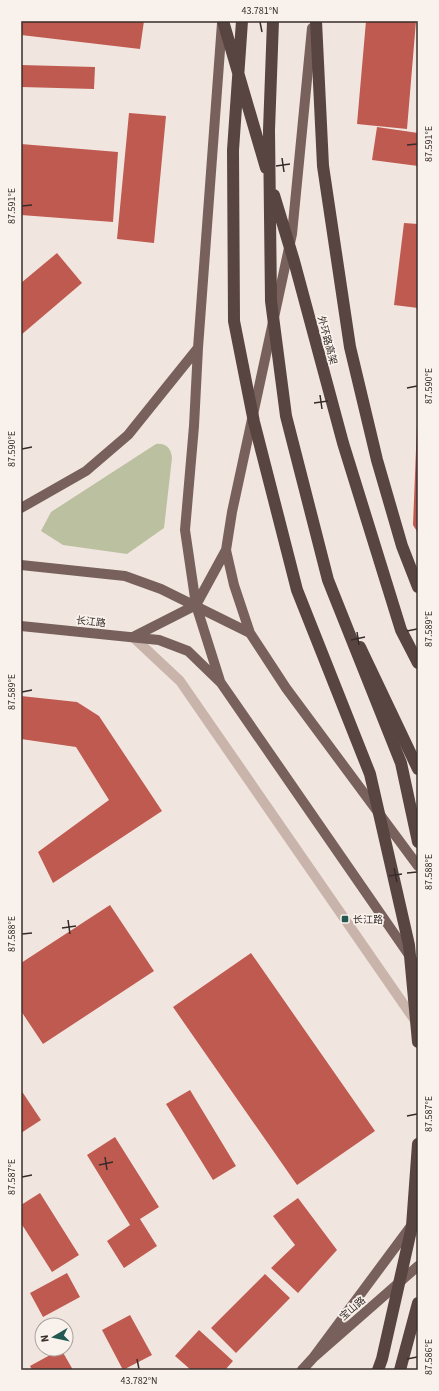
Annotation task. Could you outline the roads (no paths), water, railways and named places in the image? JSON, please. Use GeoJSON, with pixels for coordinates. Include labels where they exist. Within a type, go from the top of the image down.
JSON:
{"type":"FeatureCollection","features":[{"type":"Feature","properties":{"kind":"highway","name":"外环路高架"},"geometry":{"type":"LineString","coordinates":[[223,21],[238,76],[294,261],[343,443],[401,630],[418,663]]}},
{"type":"Feature","properties":{"kind":"highway"},"geometry":{"type":"LineString","coordinates":[[242,21],[233,150],[234,321],[254,422],[297,590],[370,774],[409,945],[418,1042]]}},
{"type":"Feature","properties":{"kind":"highway"},"geometry":{"type":"LineString","coordinates":[[273,21],[270,130],[272,301],[286,416],[328,580],[401,763],[418,842]]}},
{"type":"Feature","properties":{"kind":"highway","name":"外环路高架"},"geometry":{"type":"LineString","coordinates":[[316,21],[323,166],[350,347],[377,460],[402,546],[418,587]]}},
{"type":"Feature","properties":{"kind":"highway"},"geometry":{"type":"LineString","coordinates":[[328,580],[418,769]]}},
{"type":"Feature","properties":{"kind":"highway"},"geometry":{"type":"LineString","coordinates":[[379,1366],[412,1226],[418,1144]]}},
{"type":"Feature","properties":{"kind":"highway"},"geometry":{"type":"LineString","coordinates":[[400,1370],[418,1303]]}},
{"type":"Feature","properties":{"kind":"main road"},"geometry":{"type":"LineString","coordinates":[[223,21],[198,348],[194,426],[185,530],[196,605],[220,683],[418,968]]}},
{"type":"Feature","properties":{"kind":"main road"},"geometry":{"type":"LineString","coordinates":[[133,637],[196,605],[226,550],[232,512],[292,234],[313,21]]}},
{"type":"Feature","properties":{"kind":"main road"},"geometry":{"type":"LineString","coordinates":[[21,508],[86,471],[128,435],[198,348]]}},
{"type":"Feature","properties":{"kind":"main road"},"geometry":{"type":"LineString","coordinates":[[226,550],[234,585],[250,633],[286,688],[418,866]]}},
{"type":"Feature","properties":{"kind":"main road"},"geometry":{"type":"LineString","coordinates":[[21,565],[125,576],[161,589],[250,633]]}},
{"type":"Feature","properties":{"kind":"main road","name":"长江路"},"geometry":{"type":"LineString","coordinates":[[21,626],[159,640],[188,651],[220,683]]}},
{"type":"Feature","properties":{"kind":"main road"},"geometry":{"type":"LineString","coordinates":[[313,1358],[404,1236],[418,1214]]}},
{"type":"Feature","properties":{"kind":"main road","name":"宝山路"},"geometry":{"type":"LineString","coordinates":[[302,1370],[313,1358],[418,1266]]}},
{"type":"Feature","properties":{"kind":"lane"},"geometry":{"type":"LineString","coordinates":[[133,637],[180,681],[418,1025]]}},
{"type":"Feature","properties":{"kind":"place","name":"长江路"},"geometry":{"type":"Point","coordinates":[345,919]}}]}
